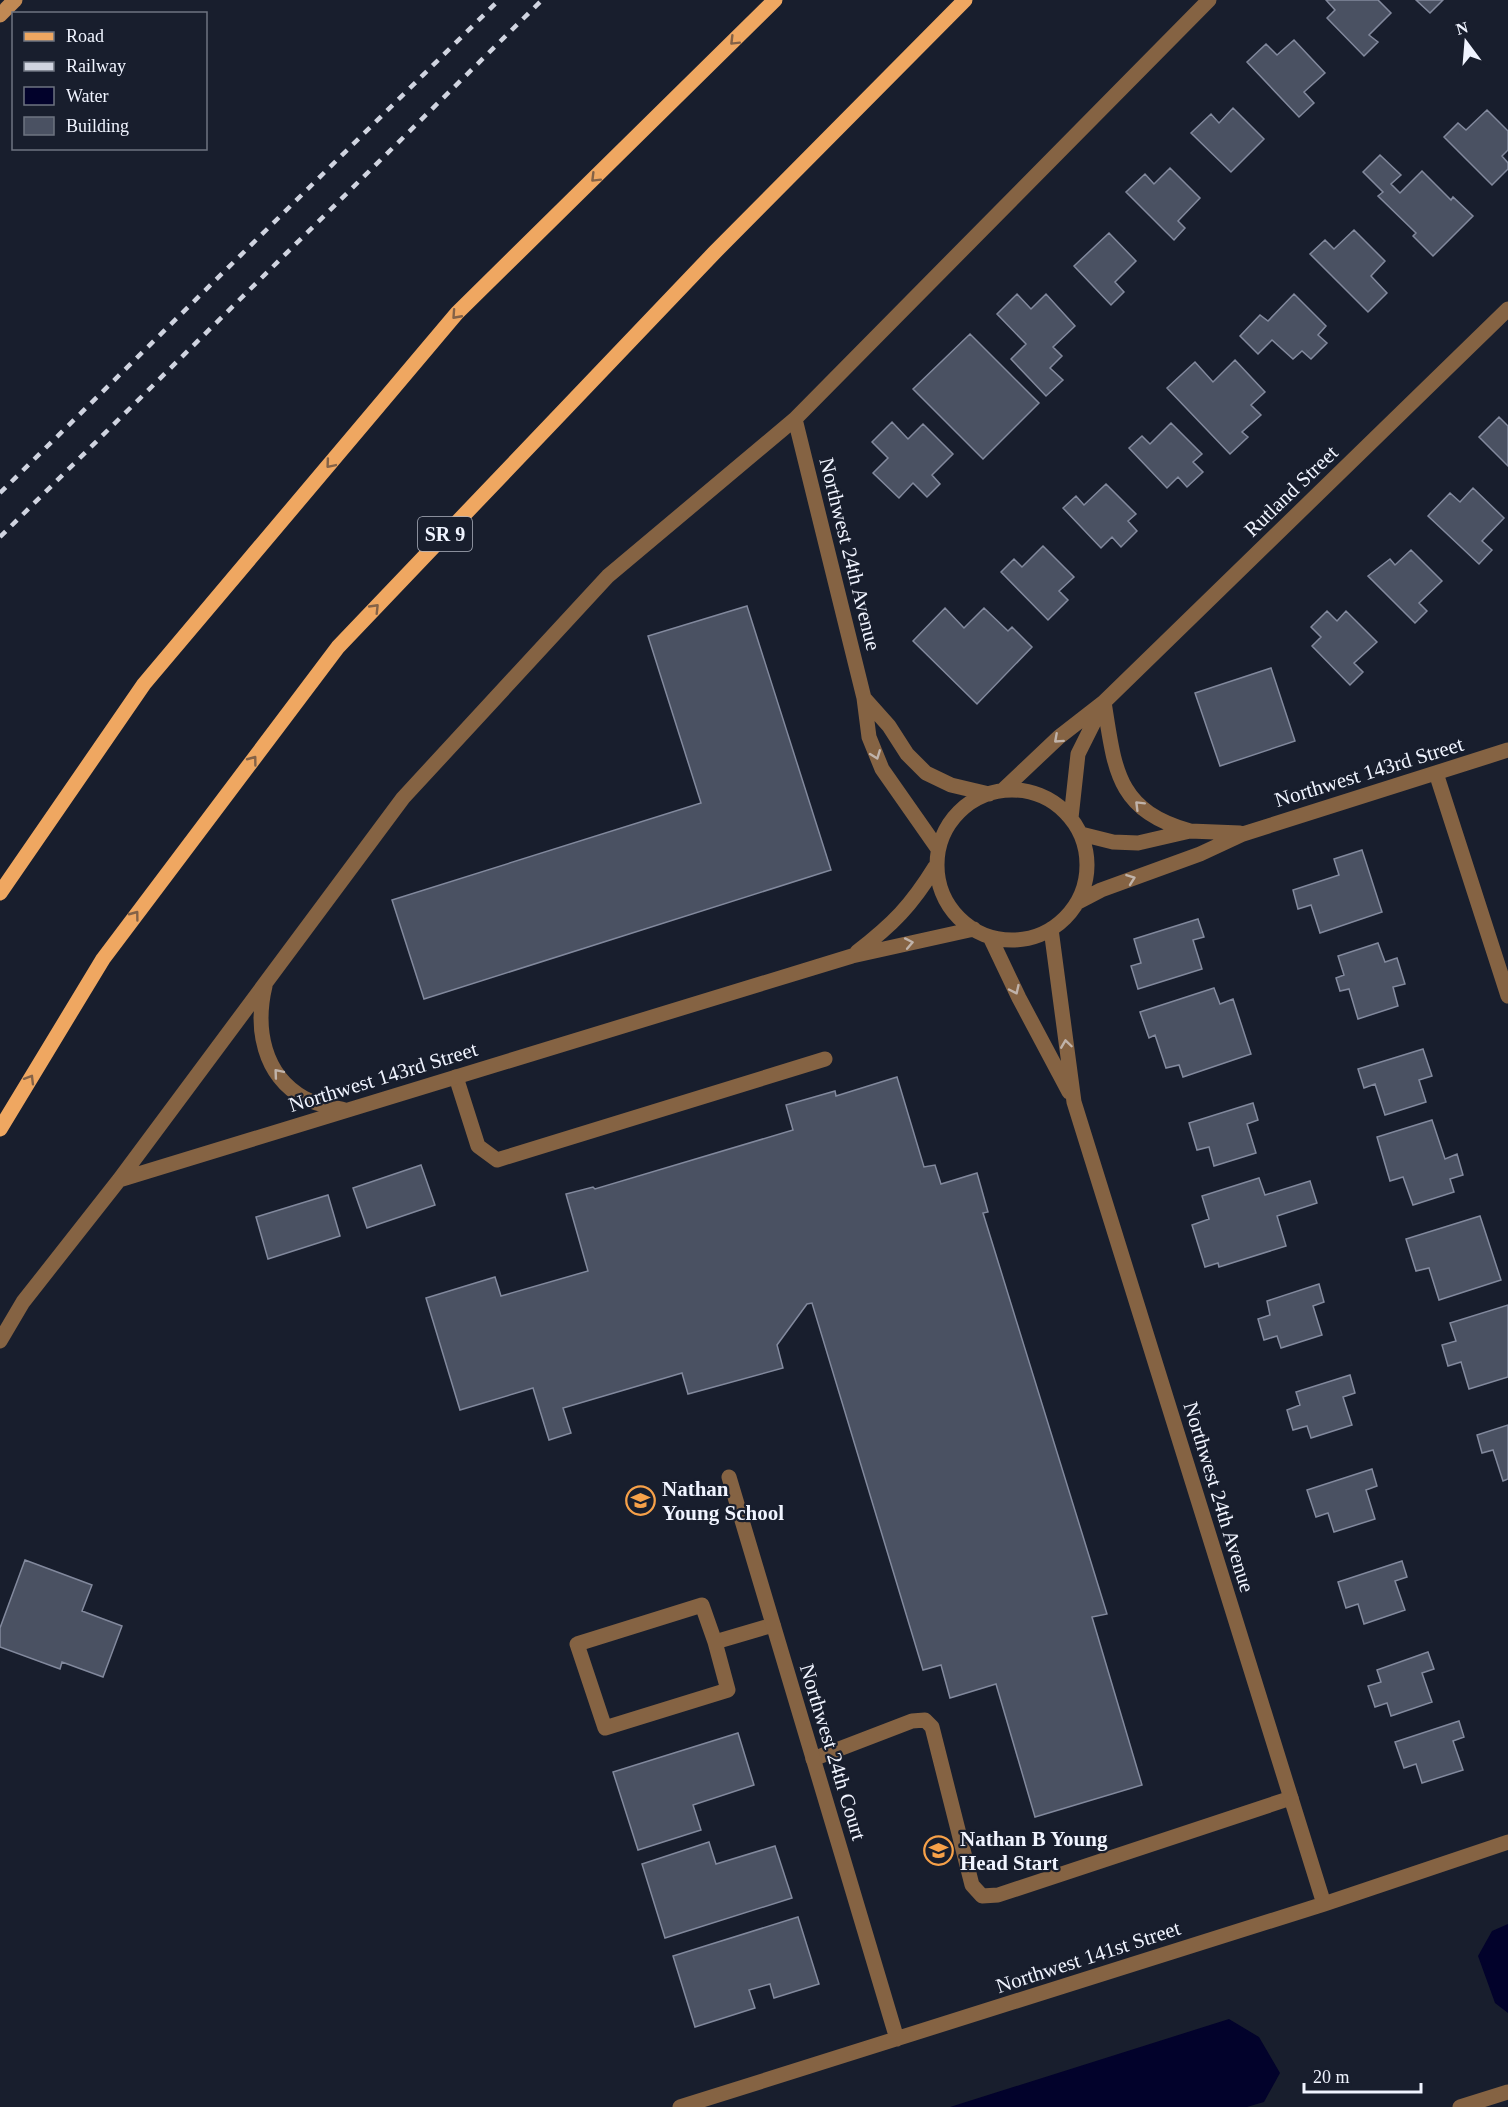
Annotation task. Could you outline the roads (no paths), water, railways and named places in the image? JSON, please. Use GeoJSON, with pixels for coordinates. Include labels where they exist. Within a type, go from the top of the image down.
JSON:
{"type":"FeatureCollection","features":[{"type":"Feature","properties":{"kind":"main road"},"geometry":{"type":"LineString","coordinates":[[0,893],[144,684],[457,313],[776,0]]}},
{"type":"Feature","properties":{"kind":"main road","name":"SR 9"},"geometry":{"type":"LineString","coordinates":[[0,1129],[103,959],[338,647],[714,253],[964,0]]}},
{"type":"Feature","properties":{"kind":"street"},"geometry":{"type":"LineString","coordinates":[[0,15],[15,0]]}},
{"type":"Feature","properties":{"kind":"street"},"geometry":{"type":"LineString","coordinates":[[0,1341],[23,1302],[119,1180],[403,798],[608,576],[795,419],[1209,0]]}},
{"type":"Feature","properties":{"kind":"street","name":"Rutland Street"},"geometry":{"type":"LineString","coordinates":[[995,792],[1104,702],[1508,309]]}},
{"type":"Feature","properties":{"kind":"street","name":"Northwest 24th Avenue"},"geometry":{"type":"LineString","coordinates":[[795,419],[864,698],[869,737],[882,769],[938,849]]}},
{"type":"Feature","properties":{"kind":"street","name":"Northwest 24th Avenue"},"geometry":{"type":"LineString","coordinates":[[864,698],[889,726],[907,754],[926,773],[951,785],[995,792]]}},
{"type":"Feature","properties":{"kind":"street"},"geometry":{"type":"LineString","coordinates":[[1104,702],[1119,777],[1129,795],[1144,812],[1164,824],[1190,831]]}},
{"type":"Feature","properties":{"kind":"street","name":"Rutland Street"},"geometry":{"type":"LineString","coordinates":[[1071,818],[1078,754],[1104,702]]}},
{"type":"Feature","properties":{"kind":"street","name":"Northwest 143rd Street"},"geometry":{"type":"LineString","coordinates":[[1078,902],[1101,890],[1200,854],[1243,834],[1508,750]]}},
{"type":"Feature","properties":{"kind":"street"},"geometry":{"type":"LineString","coordinates":[[1436,773],[1508,996]]}},
{"type":"Feature","properties":{"kind":"street"},"geometry":{"type":"LineString","coordinates":[[1022,790],[1040,795],[1057,804],[1071,818],[1081,834],[1087,857],[1086,880],[1078,902],[1066,917],[1051,929],[1029,938],[990,937],[963,921],[948,903],[939,884],[935,867],[938,849],[946,830],[964,808],[995,792],[1022,790]]}},
{"type":"Feature","properties":{"kind":"street","name":"Northwest 143rd Street"},"geometry":{"type":"LineString","coordinates":[[1081,834],[1113,842],[1138,843],[1190,831],[1243,834]]}},
{"type":"Feature","properties":{"kind":"street","name":"Northwest 143rd Street"},"geometry":{"type":"LineString","coordinates":[[852,956],[891,926],[912,904],[935,867]]}},
{"type":"Feature","properties":{"kind":"street","name":"Northwest 143rd Street"},"geometry":{"type":"LineString","coordinates":[[119,1180],[852,956],[974,929]]}},
{"type":"Feature","properties":{"kind":"street","name":"Northwest 24th Avenue"},"geometry":{"type":"LineString","coordinates":[[1051,929],[1074,1102],[1324,1904]]}},
{"type":"Feature","properties":{"kind":"street","name":"Northwest 24th Avenue"},"geometry":{"type":"LineString","coordinates":[[990,937],[1019,998],[1074,1102]]}},
{"type":"Feature","properties":{"kind":"street"},"geometry":{"type":"LineString","coordinates":[[266,981],[261,1002],[261,1029],[269,1061],[303,1098],[345,1110]]}},
{"type":"Feature","properties":{"kind":"street"},"geometry":{"type":"LineString","coordinates":[[456,1077],[478,1146],[496,1160],[825,1059]]}},
{"type":"Feature","properties":{"kind":"street","name":"Northwest 24th Court"},"geometry":{"type":"LineString","coordinates":[[729,1477],[897,2039]]}},
{"type":"Feature","properties":{"kind":"street"},"geometry":{"type":"LineString","coordinates":[[702,1605],[715,1642],[728,1690],[605,1728],[577,1644],[702,1605]]}},
{"type":"Feature","properties":{"kind":"street"},"geometry":{"type":"LineString","coordinates":[[715,1642],[773,1625]]}},
{"type":"Feature","properties":{"kind":"street"},"geometry":{"type":"LineString","coordinates":[[813,1759],[912,1721],[925,1720],[932,1727],[972,1885],[982,1896],[998,1895],[1291,1798]]}},
{"type":"Feature","properties":{"kind":"street","name":"Northwest 141st Street"},"geometry":{"type":"LineString","coordinates":[[680,2107],[1324,1904],[1508,1842]]}},
{"type":"Feature","properties":{"kind":"street"},"geometry":{"type":"LineString","coordinates":[[1460,2107],[1508,2092]]}},
{"type":"Feature","properties":{"kind":"water"},"geometry":{"type":"Polygon","coordinates":[[[1508,1924],[1508,2013],[1495,2003],[1478,1956],[1492,1931],[1508,1924]]]}},
{"type":"Feature","properties":{"kind":"water"},"geometry":{"type":"Polygon","coordinates":[[[1229,2019],[1259,2037],[1280,2073],[1264,2102],[1247,2107],[950,2107],[1229,2019]]]}},
{"type":"Feature","properties":{"kind":"railway"},"geometry":{"type":"LineString","coordinates":[[0,493],[499,0]]}},
{"type":"Feature","properties":{"kind":"railway"},"geometry":{"type":"LineString","coordinates":[[0,537],[542,0]]}},
{"type":"Feature","properties":{"kind":"place","name":"Nathan Young School"},"geometry":{"type":"Point","coordinates":[641,1501]}},
{"type":"Feature","properties":{"kind":"place","name":"Nathan B Young Head Start"},"geometry":{"type":"Point","coordinates":[939,1851]}}]}
